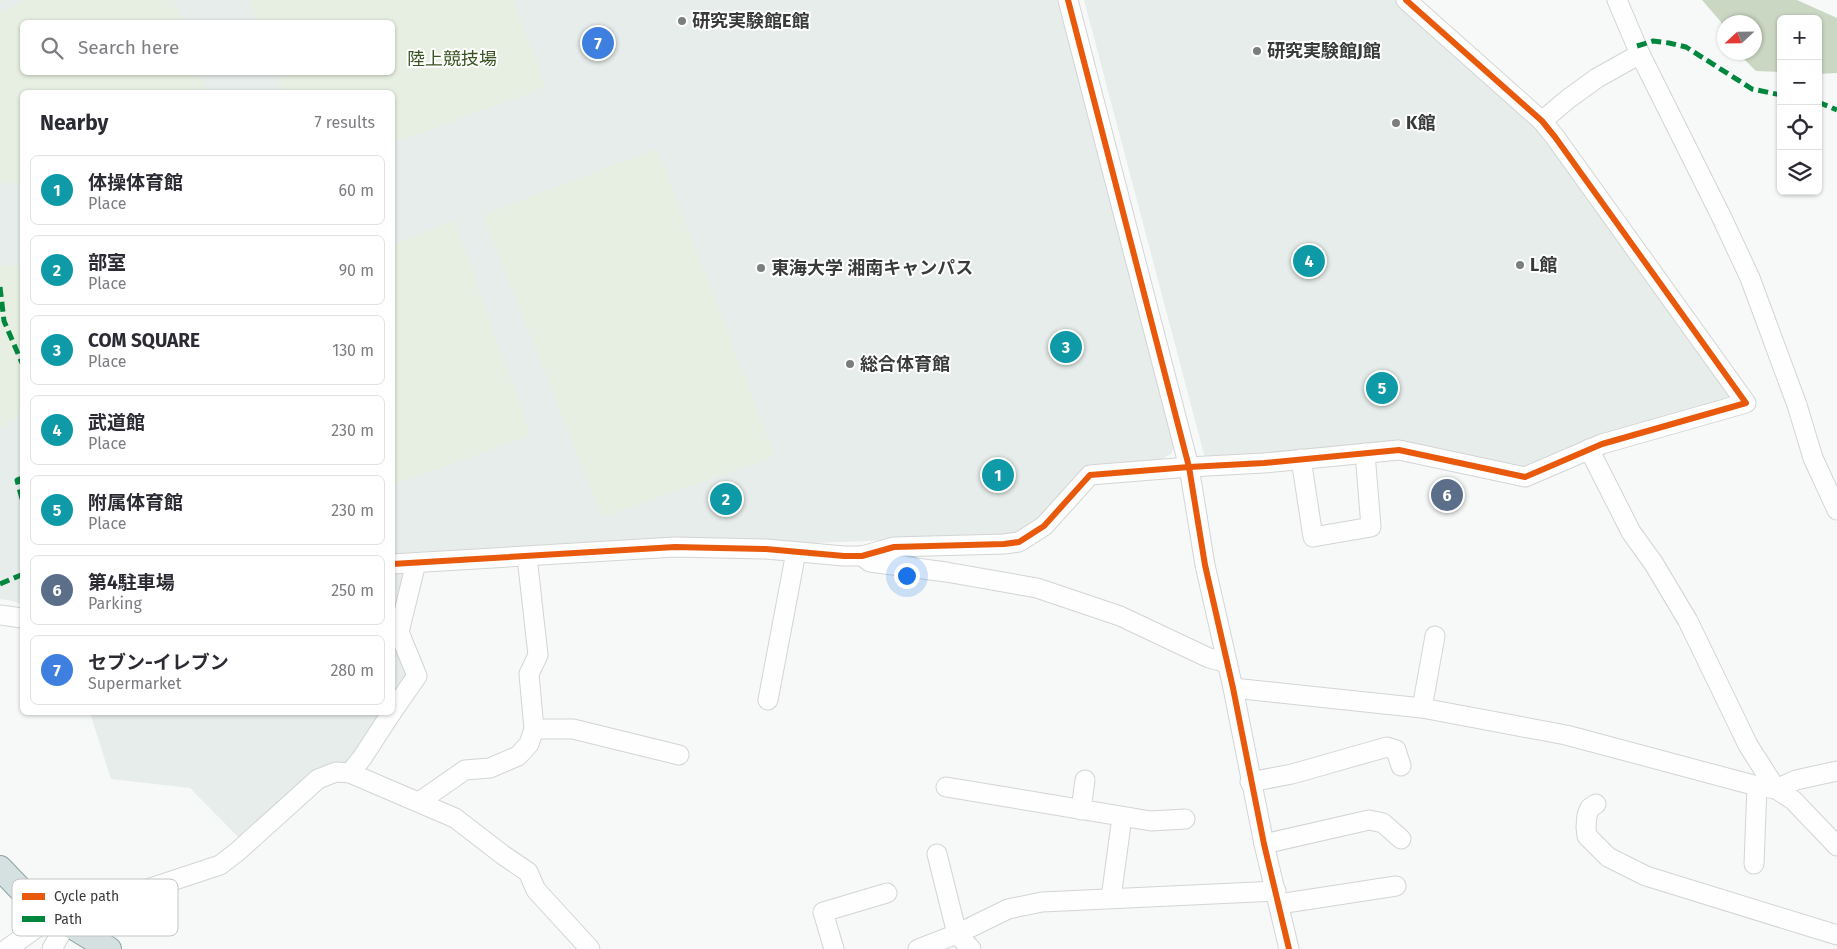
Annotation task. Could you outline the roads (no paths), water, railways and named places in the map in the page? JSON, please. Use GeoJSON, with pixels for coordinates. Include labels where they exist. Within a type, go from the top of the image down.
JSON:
{"type":"FeatureCollection","features":[{"type":"Feature","properties":{"kind":"main road"},"geometry":{"type":"LineString","coordinates":[[0,868],[12,881]]}},
{"type":"Feature","properties":{"kind":"main road"},"geometry":{"type":"LineString","coordinates":[[88,936],[109,949]]}},
{"type":"Feature","properties":{"kind":"street"},"geometry":{"type":"LineString","coordinates":[[1068,0],[1189,467],[1205,565],[1233,688],[1250,782],[1289,949]]}},
{"type":"Feature","properties":{"kind":"street"},"geometry":{"type":"LineString","coordinates":[[395,564],[675,547],[766,549],[862,556],[894,547],[981,546],[1019,542],[1044,526],[1090,475],[1399,450],[1524,477],[1602,444],[1746,403],[1542,121],[1406,0]]}},
{"type":"Feature","properties":{"kind":"street"},"geometry":{"type":"LineString","coordinates":[[1617,0],[1640,54],[1750,278],[1797,405],[1813,458],[1837,510]]}},
{"type":"Feature","properties":{"kind":"street"},"geometry":{"type":"LineString","coordinates":[[1542,121],[1597,78],[1640,54]]}},
{"type":"Feature","properties":{"kind":"street"},"geometry":{"type":"LineString","coordinates":[[1589,449],[1631,532],[1654,564],[1688,621],[1748,745],[1776,789]]}},
{"type":"Feature","properties":{"kind":"street"},"geometry":{"type":"LineString","coordinates":[[1301,459],[1313,537],[1371,527],[1365,453]]}},
{"type":"Feature","properties":{"kind":"street"},"geometry":{"type":"LineString","coordinates":[[768,700],[796,552]]}},
{"type":"Feature","properties":{"kind":"street"},"geometry":{"type":"LineString","coordinates":[[862,556],[870,562],[946,572],[1037,588],[1120,616],[1209,658],[1227,663]]}},
{"type":"Feature","properties":{"kind":"street"},"geometry":{"type":"LineString","coordinates":[[419,802],[465,770],[490,768],[518,756],[529,744],[534,729],[529,674],[538,655],[527,557]]}},
{"type":"Feature","properties":{"kind":"street"},"geometry":{"type":"LineString","coordinates":[[395,708],[417,676],[399,632],[416,563]]}},
{"type":"Feature","properties":{"kind":"street"},"geometry":{"type":"LineString","coordinates":[[0,614],[20,618]]}},
{"type":"Feature","properties":{"kind":"street"},"geometry":{"type":"LineString","coordinates":[[1422,708],[1436,636]]}},
{"type":"Feature","properties":{"kind":"street"},"geometry":{"type":"LineString","coordinates":[[1233,688],[1422,708],[1566,735],[1757,786],[1776,789],[1793,800],[1837,846]]}},
{"type":"Feature","properties":{"kind":"street"},"geometry":{"type":"LineString","coordinates":[[350,773],[390,715]]}},
{"type":"Feature","properties":{"kind":"street"},"geometry":{"type":"LineString","coordinates":[[534,729],[573,729],[678,755]]}},
{"type":"Feature","properties":{"kind":"street"},"geometry":{"type":"LineString","coordinates":[[1250,782],[1292,774],[1387,747],[1396,750],[1401,766]]}},
{"type":"Feature","properties":{"kind":"street"},"geometry":{"type":"LineString","coordinates":[[1776,789],[1796,780],[1837,771]]}},
{"type":"Feature","properties":{"kind":"street"},"geometry":{"type":"LineString","coordinates":[[178,879],[220,865],[318,779],[336,772],[350,773],[455,818],[528,872],[536,890],[590,949]]}},
{"type":"Feature","properties":{"kind":"street"},"geometry":{"type":"LineString","coordinates":[[1081,810],[1085,780]]}},
{"type":"Feature","properties":{"kind":"street"},"geometry":{"type":"LineString","coordinates":[[946,786],[1122,817],[1151,821],[1185,819]]}},
{"type":"Feature","properties":{"kind":"street"},"geometry":{"type":"LineString","coordinates":[[1754,864],[1757,786]]}},
{"type":"Feature","properties":{"kind":"street"},"geometry":{"type":"LineString","coordinates":[[1596,804],[1590,808],[1587,815],[1587,836],[1608,857],[1646,876],[1837,935]]}},
{"type":"Feature","properties":{"kind":"street"},"geometry":{"type":"LineString","coordinates":[[1111,898],[1122,817]]}},
{"type":"Feature","properties":{"kind":"street"},"geometry":{"type":"LineString","coordinates":[[1264,844],[1370,820],[1382,823],[1401,839]]}},
{"type":"Feature","properties":{"kind":"street"},"geometry":{"type":"LineString","coordinates":[[936,854],[957,934],[970,949]]}},
{"type":"Feature","properties":{"kind":"street"},"geometry":{"type":"LineString","coordinates":[[918,949],[957,934],[1008,910],[1042,902],[1111,898],[1278,898],[1396,886]]}},
{"type":"Feature","properties":{"kind":"street"},"geometry":{"type":"LineString","coordinates":[[834,949],[823,912],[887,893]]}},
{"type":"Feature","properties":{"kind":"street"},"geometry":{"type":"LineString","coordinates":[[7,949],[25,936]]}},
{"type":"Feature","properties":{"kind":"street"},"geometry":{"type":"LineString","coordinates":[[52,949],[55,936]]}},
{"type":"Feature","properties":{"kind":"place","name":"研究実験館E館"},"geometry":{"type":"Point","coordinates":[682,21]}},
{"type":"Feature","properties":{"kind":"place","name":"セブン-イレブン"},"geometry":{"type":"Point","coordinates":[598,43]}},
{"type":"Feature","properties":{"kind":"place","name":"研究実験館J館"},"geometry":{"type":"Point","coordinates":[1257,51]}},
{"type":"Feature","properties":{"kind":"place","name":"K館"},"geometry":{"type":"Point","coordinates":[1396,123]}},
{"type":"Feature","properties":{"kind":"place","name":"武道館"},"geometry":{"type":"Point","coordinates":[1309,261]}},
{"type":"Feature","properties":{"kind":"place","name":"L館"},"geometry":{"type":"Point","coordinates":[1520,265]}},
{"type":"Feature","properties":{"kind":"place","name":"東海大学 湘南キャンパス"},"geometry":{"type":"Point","coordinates":[761,268]}},
{"type":"Feature","properties":{"kind":"place","name":"COM SQUARE"},"geometry":{"type":"Point","coordinates":[1066,347]}},
{"type":"Feature","properties":{"kind":"place","name":"総合体育館"},"geometry":{"type":"Point","coordinates":[850,364]}},
{"type":"Feature","properties":{"kind":"place","name":"附属体育館"},"geometry":{"type":"Point","coordinates":[1382,388]}},
{"type":"Feature","properties":{"kind":"place","name":"体操体育館"},"geometry":{"type":"Point","coordinates":[998,475]}},
{"type":"Feature","properties":{"kind":"place","name":"第4駐車場"},"geometry":{"type":"Point","coordinates":[1447,495]}},
{"type":"Feature","properties":{"kind":"place","name":"部室"},"geometry":{"type":"Point","coordinates":[726,499]}},
{"type":"Feature","properties":{"kind":"park label","name":"陸上競技場"},"geometry":{"type":"Point","coordinates":[452,59]}}]}
